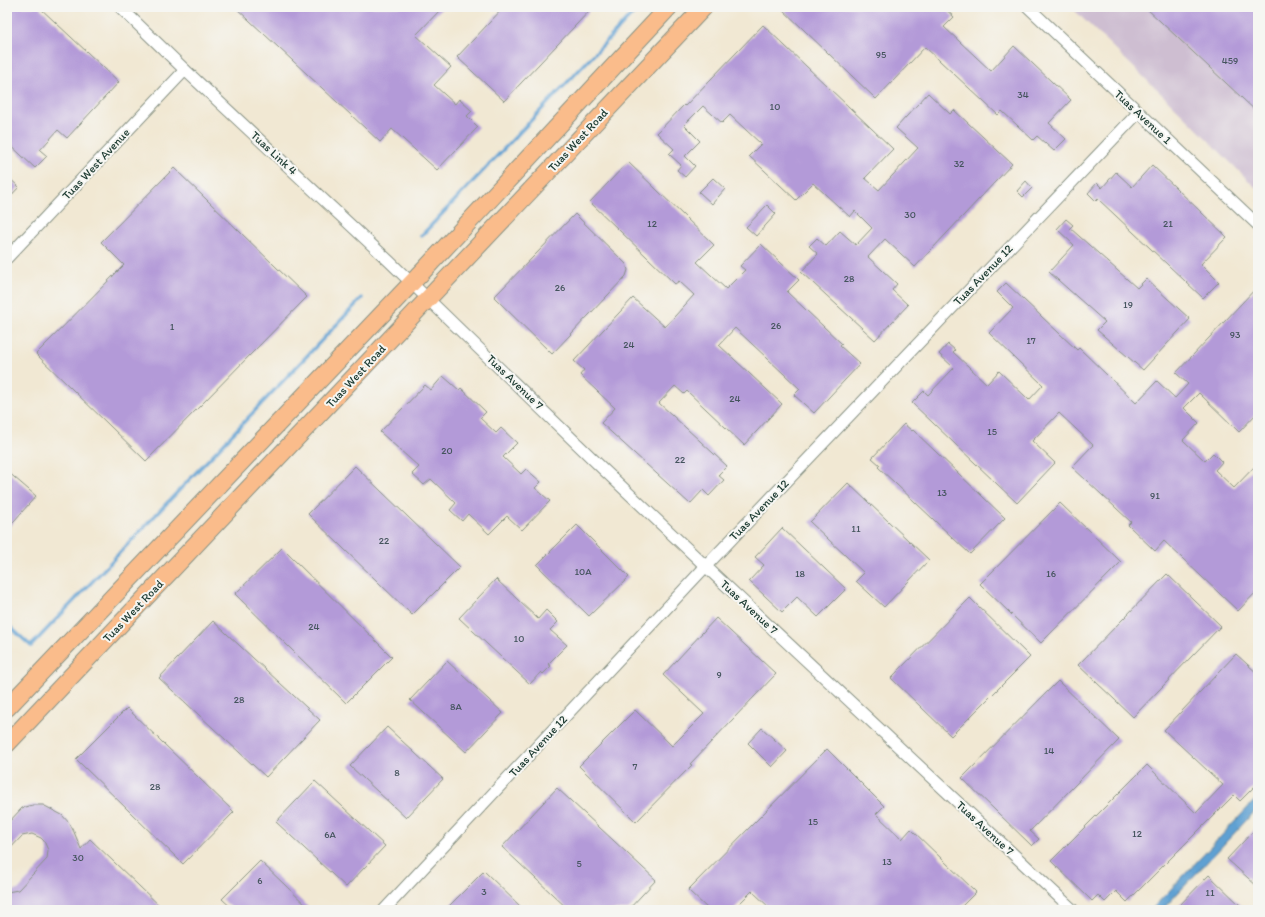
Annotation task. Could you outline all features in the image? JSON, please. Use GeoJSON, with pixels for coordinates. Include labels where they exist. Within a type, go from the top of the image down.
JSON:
{"type":"FeatureCollection","features":[{"type":"Feature","properties":{"kind":"main road","name":"Tuas West Road"},"geometry":{"type":"LineString","coordinates":[[7,708],[412,282],[669,7]]}},
{"type":"Feature","properties":{"kind":"main road","name":"Tuas West Road"},"geometry":{"type":"LineString","coordinates":[[7,744],[704,7]]}},
{"type":"Feature","properties":{"kind":"street","name":"Tuas Link 4"},"geometry":{"type":"LineString","coordinates":[[120,7],[185,70],[412,282],[428,299]]}},
{"type":"Feature","properties":{"kind":"street","name":"Tuas Avenue 1"},"geometry":{"type":"LineString","coordinates":[[1028,7],[1138,113],[1258,225]]}},
{"type":"Feature","properties":{"kind":"street","name":"Tuas West Avenue"},"geometry":{"type":"LineString","coordinates":[[7,258],[185,70]]}},
{"type":"Feature","properties":{"kind":"street","name":"Tuas Avenue 12"},"geometry":{"type":"LineString","coordinates":[[384,910],[706,566],[1138,113]]}},
{"type":"Feature","properties":{"kind":"street","name":"Tuas Avenue 7"},"geometry":{"type":"LineString","coordinates":[[428,299],[706,566],[1073,910]]}},
{"type":"Feature","properties":{"kind":"shaded area"},"geometry":{"type":"Polygon","coordinates":[[[1071,7],[1258,7],[1258,190],[1180,112],[1071,7]]]}},
{"type":"Feature","properties":{"kind":"water"},"geometry":{"type":"Polygon","coordinates":[[[1258,797],[1258,808],[1162,910],[1151,910],[1258,797]]]}},
{"type":"Feature","properties":{"kind":"building"},"geometry":{"type":"Polygon","coordinates":[[[7,7],[39,7],[119,82],[67,138],[58,130],[40,150],[47,156],[35,168],[7,142],[7,7]]]}},
{"type":"Feature","properties":{"kind":"building"},"geometry":{"type":"Polygon","coordinates":[[[235,7],[443,7],[416,35],[451,67],[434,85],[455,104],[459,99],[472,111],[467,116],[478,127],[437,170],[392,129],[380,142],[235,7]]]}},
{"type":"Feature","properties":{"kind":"building"},"geometry":{"type":"Polygon","coordinates":[[[504,7],[593,7],[504,101],[457,57],[504,7]]]}},
{"type":"Feature","properties":{"kind":"building"},"geometry":{"type":"Polygon","coordinates":[[[780,7],[943,7],[954,17],[944,27],[991,71],[1014,46],[1071,100],[1049,123],[1066,139],[1054,151],[1037,136],[1033,140],[1002,111],[998,115],[925,47],[876,99],[780,7]]]}},
{"type":"Feature","properties":{"kind":"building"},"geometry":{"type":"Polygon","coordinates":[[[1145,7],[1258,7],[1258,113],[1145,7]]]}},
{"type":"Feature","properties":{"kind":"building"},"geometry":{"type":"Polygon","coordinates":[[[763,25],[893,149],[865,178],[879,190],[918,148],[896,128],[928,93],[950,114],[954,110],[1012,164],[915,267],[885,239],[868,257],[897,284],[892,290],[908,305],[875,340],[801,272],[818,254],[809,246],[817,238],[826,246],[840,231],[856,245],[872,228],[855,211],[850,217],[813,183],[796,200],[749,156],[761,144],[730,115],[722,123],[703,106],[684,125],[700,141],[685,156],[695,166],[685,177],[677,170],[681,165],[669,154],[674,149],[657,133],[763,25]]]}},
{"type":"Feature","properties":{"kind":"building"},"geometry":{"type":"Polygon","coordinates":[[[628,162],[714,245],[697,262],[726,289],[745,270],[740,266],[761,244],[799,280],[787,292],[842,344],[840,346],[860,364],[814,413],[794,395],[800,389],[735,328],[719,345],[782,404],[744,445],[687,391],[684,394],[675,386],[659,403],[727,466],[718,475],[724,480],[709,496],[703,490],[690,504],[601,423],[615,408],[580,375],[584,370],[574,361],[633,298],[665,327],[694,295],[679,281],[675,284],[590,202],[628,162]]]}},
{"type":"Feature","properties":{"kind":"building"},"geometry":{"type":"Polygon","coordinates":[[[1152,165],[1227,237],[1201,264],[1219,282],[1203,298],[1098,199],[1096,201],[1088,193],[1097,183],[1102,188],[1116,172],[1132,187],[1152,165]]]}},
{"type":"Feature","properties":{"kind":"building"},"geometry":{"type":"Polygon","coordinates":[[[174,168],[307,297],[146,461],[36,354],[124,265],[101,242],[174,168]]]}},
{"type":"Feature","properties":{"kind":"building"},"geometry":{"type":"Polygon","coordinates":[[[7,176],[19,187],[7,200],[7,176]]]}},
{"type":"Feature","properties":{"kind":"building"},"geometry":{"type":"Polygon","coordinates":[[[713,178],[725,189],[712,204],[699,192],[713,178]]]}},
{"type":"Feature","properties":{"kind":"building"},"geometry":{"type":"Polygon","coordinates":[[[1026,181],[1032,188],[1023,197],[1017,191],[1026,181]]]}},
{"type":"Feature","properties":{"kind":"building"},"geometry":{"type":"Polygon","coordinates":[[[767,205],[776,214],[756,236],[746,227],[767,205]]]}},
{"type":"Feature","properties":{"kind":"building"},"geometry":{"type":"Polygon","coordinates":[[[575,214],[626,264],[628,270],[626,276],[552,354],[494,297],[575,214]]]}},
{"type":"Feature","properties":{"kind":"building"},"geometry":{"type":"Polygon","coordinates":[[[1066,219],[1073,225],[1070,228],[1137,288],[1146,279],[1190,319],[1143,370],[1097,330],[1105,322],[1049,272],[1074,245],[1057,229],[1066,219]]]}},
{"type":"Feature","properties":{"kind":"building"},"geometry":{"type":"Polygon","coordinates":[[[1006,283],[1077,350],[1079,348],[1136,403],[1157,381],[1175,398],[1188,384],[1176,373],[1258,286],[1258,412],[1239,432],[1199,393],[1184,408],[1199,423],[1183,440],[1205,461],[1213,453],[1222,462],[1215,470],[1234,488],[1258,463],[1258,590],[1238,611],[1164,541],[1155,551],[1128,525],[1131,522],[1072,467],[1093,445],[1059,413],[1032,441],[1055,463],[1017,503],[912,403],[924,391],[928,395],[954,368],[939,354],[948,344],[955,350],[953,352],[987,384],[999,371],[1029,400],[1043,385],[989,333],[1013,308],[997,292],[1006,283]]]}},
{"type":"Feature","properties":{"kind":"building"},"geometry":{"type":"Polygon","coordinates":[[[443,376],[459,390],[461,388],[486,412],[480,418],[496,433],[501,428],[517,443],[503,457],[521,474],[526,469],[541,482],[535,488],[550,501],[522,530],[507,516],[489,534],[468,514],[462,521],[450,510],[456,503],[431,479],[424,485],[412,474],[419,467],[380,432],[425,385],[431,390],[443,376]]]}},
{"type":"Feature","properties":{"kind":"building"},"geometry":{"type":"Polygon","coordinates":[[[904,424],[912,431],[913,430],[1005,518],[970,554],[878,467],[880,465],[872,458],[904,424]]]}},
{"type":"Feature","properties":{"kind":"building"},"geometry":{"type":"Polygon","coordinates":[[[355,466],[460,567],[412,615],[308,514],[355,466]]]}},
{"type":"Feature","properties":{"kind":"building"},"geometry":{"type":"Polygon","coordinates":[[[7,471],[36,496],[7,529],[7,471]]]}},
{"type":"Feature","properties":{"kind":"building"},"geometry":{"type":"Polygon","coordinates":[[[848,483],[929,560],[884,607],[856,581],[864,573],[810,522],[848,483]]]}},
{"type":"Feature","properties":{"kind":"building"},"geometry":{"type":"Polygon","coordinates":[[[1060,503],[1121,562],[1041,643],[980,584],[1060,503]]]}},
{"type":"Feature","properties":{"kind":"building"},"geometry":{"type":"Polygon","coordinates":[[[577,525],[629,577],[589,616],[537,565],[577,525]]]}},
{"type":"Feature","properties":{"kind":"building"},"geometry":{"type":"Polygon","coordinates":[[[782,528],[846,589],[818,617],[797,597],[782,612],[749,581],[764,565],[755,557],[782,528]]]}},
{"type":"Feature","properties":{"kind":"building"},"geometry":{"type":"Polygon","coordinates":[[[282,548],[392,657],[346,703],[235,594],[282,548]]]}},
{"type":"Feature","properties":{"kind":"building"},"geometry":{"type":"Polygon","coordinates":[[[1167,574],[1221,626],[1133,717],[1078,665],[1167,574]]]}},
{"type":"Feature","properties":{"kind":"building"},"geometry":{"type":"Polygon","coordinates":[[[496,579],[538,619],[546,610],[558,622],[550,630],[567,645],[548,664],[551,666],[543,674],[541,672],[530,684],[459,618],[496,579]]]}},
{"type":"Feature","properties":{"kind":"building"},"geometry":{"type":"Polygon","coordinates":[[[970,598],[1030,657],[951,736],[891,678],[970,598]]]}},
{"type":"Feature","properties":{"kind":"building"},"geometry":{"type":"Polygon","coordinates":[[[716,618],[776,674],[690,764],[692,765],[636,822],[579,766],[635,710],[672,746],[704,714],[663,675],[716,618]]]}},
{"type":"Feature","properties":{"kind":"building"},"geometry":{"type":"Polygon","coordinates":[[[213,621],[320,720],[266,777],[159,678],[213,621]]]}},
{"type":"Feature","properties":{"kind":"building"},"geometry":{"type":"Polygon","coordinates":[[[1236,654],[1258,674],[1258,783],[1240,801],[1234,795],[1127,902],[1116,891],[1105,902],[1098,895],[1092,901],[1051,861],[1147,765],[1196,813],[1223,785],[1164,730],[1236,654]]]}},
{"type":"Feature","properties":{"kind":"building"},"geometry":{"type":"Polygon","coordinates":[[[447,661],[503,713],[466,752],[410,700],[447,661]]]}},
{"type":"Feature","properties":{"kind":"building"},"geometry":{"type":"Polygon","coordinates":[[[1058,681],[1119,740],[1030,831],[1039,839],[1032,846],[962,778],[1058,681]]]}},
{"type":"Feature","properties":{"kind":"building"},"geometry":{"type":"Polygon","coordinates":[[[127,708],[234,812],[183,864],[76,759],[127,708]]]}},
{"type":"Feature","properties":{"kind":"building"},"geometry":{"type":"Polygon","coordinates":[[[387,727],[443,779],[406,818],[350,766],[387,727]]]}},
{"type":"Feature","properties":{"kind":"building"},"geometry":{"type":"Polygon","coordinates":[[[762,728],[787,751],[772,767],[748,743],[762,728]]]}},
{"type":"Feature","properties":{"kind":"building"},"geometry":{"type":"Polygon","coordinates":[[[827,749],[884,806],[876,814],[902,839],[911,829],[976,892],[958,910],[772,910],[752,891],[733,910],[709,910],[688,890],[827,749]]]}},
{"type":"Feature","properties":{"kind":"building"},"geometry":{"type":"Polygon","coordinates":[[[315,781],[385,846],[346,887],[276,822],[315,781]]]}},
{"type":"Feature","properties":{"kind":"building"},"geometry":{"type":"Polygon","coordinates":[[[557,788],[656,880],[628,910],[569,910],[502,847],[557,788]]]}},
{"type":"Feature","properties":{"kind":"building"},"geometry":{"type":"Polygon","coordinates":[[[33,805],[43,805],[62,815],[70,824],[81,849],[90,839],[164,910],[7,910],[7,892],[18,890],[47,859],[48,850],[44,841],[32,834],[22,836],[7,852],[7,824],[22,808],[33,805]]]}},
{"type":"Feature","properties":{"kind":"building"},"geometry":{"type":"Polygon","coordinates":[[[1258,826],[1258,887],[1227,859],[1258,826]]]}},
{"type":"Feature","properties":{"kind":"building"},"geometry":{"type":"Polygon","coordinates":[[[260,861],[311,910],[234,910],[222,899],[260,861]]]}},
{"type":"Feature","properties":{"kind":"building"},"geometry":{"type":"Polygon","coordinates":[[[484,871],[524,910],[445,910],[484,871]]]}},
{"type":"Feature","properties":{"kind":"building"},"geometry":{"type":"Polygon","coordinates":[[[1209,875],[1245,910],[1175,910],[1209,875]]]}},
{"type":"Feature","properties":{"kind":"waterway"},"geometry":{"type":"LineString","coordinates":[[421,236],[639,7]]}},
{"type":"Feature","properties":{"kind":"waterway"},"geometry":{"type":"LineString","coordinates":[[7,624],[31,646],[362,298]]}}]}
